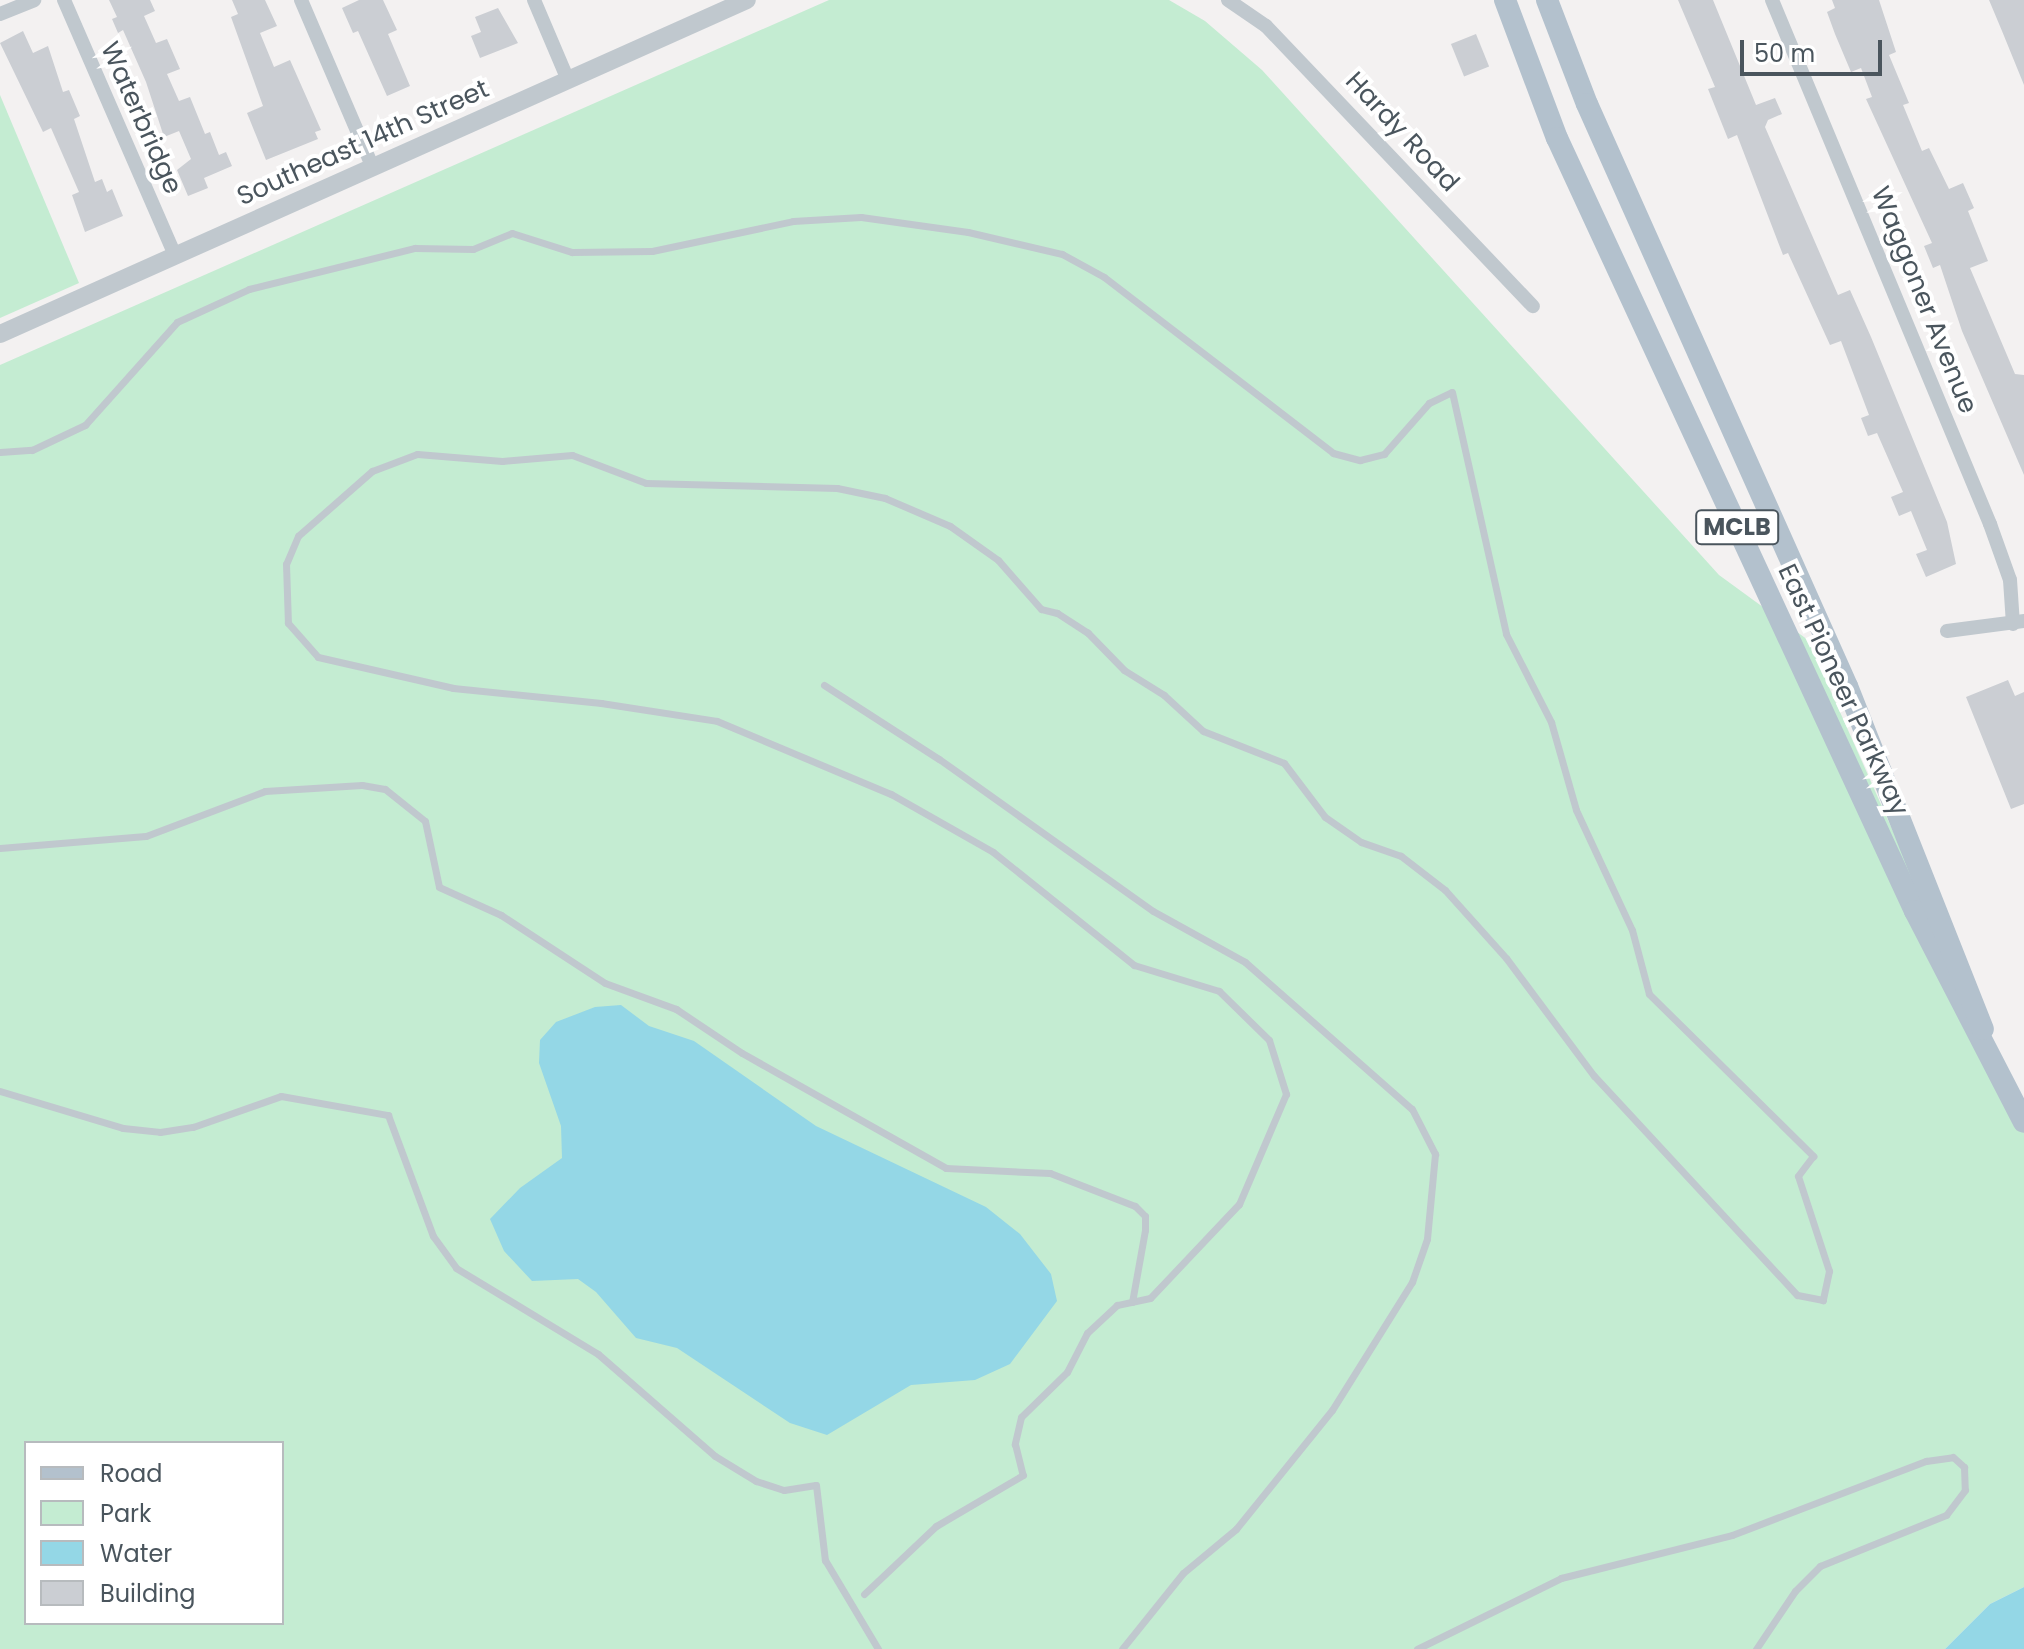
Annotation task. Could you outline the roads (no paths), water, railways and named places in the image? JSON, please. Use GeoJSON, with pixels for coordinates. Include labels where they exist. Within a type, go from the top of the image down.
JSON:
{"type":"FeatureCollection","features":[{"type":"Feature","properties":{"kind":"main road","name":"East Pioneer Parkway"},"geometry":{"type":"LineString","coordinates":[[1505,0],[1557,138],[1959,1005],[1987,1046],[2024,1122]]}},
{"type":"Feature","properties":{"kind":"main road","name":"East Pioneer Parkway"},"geometry":{"type":"LineString","coordinates":[[1547,0],[1587,104],[1847,686],[1974,998],[1987,1046]]}},
{"type":"Feature","properties":{"kind":"street"},"geometry":{"type":"LineString","coordinates":[[0,14],[34,0]]}},
{"type":"Feature","properties":{"kind":"street","name":"Waterbridge"},"geometry":{"type":"LineString","coordinates":[[64,0],[175,255]]}},
{"type":"Feature","properties":{"kind":"street"},"geometry":{"type":"LineString","coordinates":[[301,0],[373,168]]}},
{"type":"Feature","properties":{"kind":"street"},"geometry":{"type":"LineString","coordinates":[[534,0],[568,80]]}},
{"type":"Feature","properties":{"kind":"street","name":"Southeast 14th Street"},"geometry":{"type":"LineString","coordinates":[[0,334],[747,0]]}},
{"type":"Feature","properties":{"kind":"street","name":"Hardy Road"},"geometry":{"type":"LineString","coordinates":[[1228,0],[1266,26],[1533,306]]}},
{"type":"Feature","properties":{"kind":"street","name":"Waggoner Avenue"},"geometry":{"type":"LineString","coordinates":[[1772,0],[1990,524],[2010,580],[2018,622]]}},
{"type":"Feature","properties":{"kind":"street"},"geometry":{"type":"LineString","coordinates":[[1947,631],[2018,622]]}},
{"type":"Feature","properties":{"kind":"lane"},"geometry":{"type":"LineString","coordinates":[[0,452],[32,450],[85,425],[177,322],[249,289],[415,248],[473,249],[512,233],[572,252],[652,251],[793,221],[861,217],[968,232],[1062,254],[1104,277],[1333,453],[1360,460],[1384,454],[1429,403],[1452,392],[1506,634],[1551,722],[1576,810],[1632,930],[1649,994],[1813,1156],[1798,1176],[1829,1271],[1823,1300],[1797,1295],[1594,1076],[1506,958],[1445,890],[1401,856],[1361,842],[1325,817],[1284,763],[1203,731],[1164,695],[1124,670],[1088,633],[1041,609],[998,560],[950,526],[885,498],[837,488],[646,483],[572,455],[502,461],[417,454],[372,471],[298,536],[286,564],[288,623],[318,657],[453,688],[601,703],[717,721],[891,794],[993,852],[1134,965],[1219,991],[1249,1016],[1269,1040],[1286,1094],[1239,1204],[1150,1298],[1117,1305],[1087,1333],[1067,1372],[1021,1417],[1015,1444],[1023,1475],[936,1526],[864,1594]]}},
{"type":"Feature","properties":{"kind":"lane"},"geometry":{"type":"LineString","coordinates":[[824,685],[939,759],[1153,911],[1245,962],[1412,1109],[1435,1154],[1427,1239],[1412,1282],[1332,1410],[1236,1529],[1183,1573],[1122,1649]]}},
{"type":"Feature","properties":{"kind":"lane"},"geometry":{"type":"LineString","coordinates":[[0,848],[146,836],[265,791],[362,785],[385,789],[425,821],[439,887],[501,915],[605,983],[676,1009],[742,1053],[946,1168],[1050,1173],[1135,1206],[1145,1216],[1145,1230],[1132,1302]]}},
{"type":"Feature","properties":{"kind":"lane"},"geometry":{"type":"LineString","coordinates":[[0,1091],[123,1128],[160,1132],[193,1127],[281,1096],[388,1115],[433,1236],[456,1268],[598,1354],[684,1431],[756,1481],[784,1490],[816,1485],[825,1560],[878,1649]]}},
{"type":"Feature","properties":{"kind":"lane"},"geometry":{"type":"LineString","coordinates":[[1417,1649],[1561,1578],[1732,1535],[1926,1461],[1953,1457],[1964,1467],[1965,1490],[1946,1515],[1820,1566],[1795,1591],[1756,1649]]}},
{"type":"Feature","properties":{"kind":"water"},"geometry":{"type":"Polygon","coordinates":[[[621,1005],[649,1026],[694,1041],[816,1126],[986,1207],[1020,1234],[1051,1274],[1057,1301],[1010,1364],[975,1380],[911,1385],[827,1435],[790,1423],[677,1348],[636,1338],[596,1292],[578,1279],[532,1281],[504,1251],[490,1219],[520,1188],[562,1158],[561,1126],[539,1063],[540,1040],[556,1022],[595,1007],[621,1005]]]}},
{"type":"Feature","properties":{"kind":"water"},"geometry":{"type":"Polygon","coordinates":[[[2024,1587],[2024,1649],[1945,1649],[1990,1604],[2024,1587]]]}}]}
